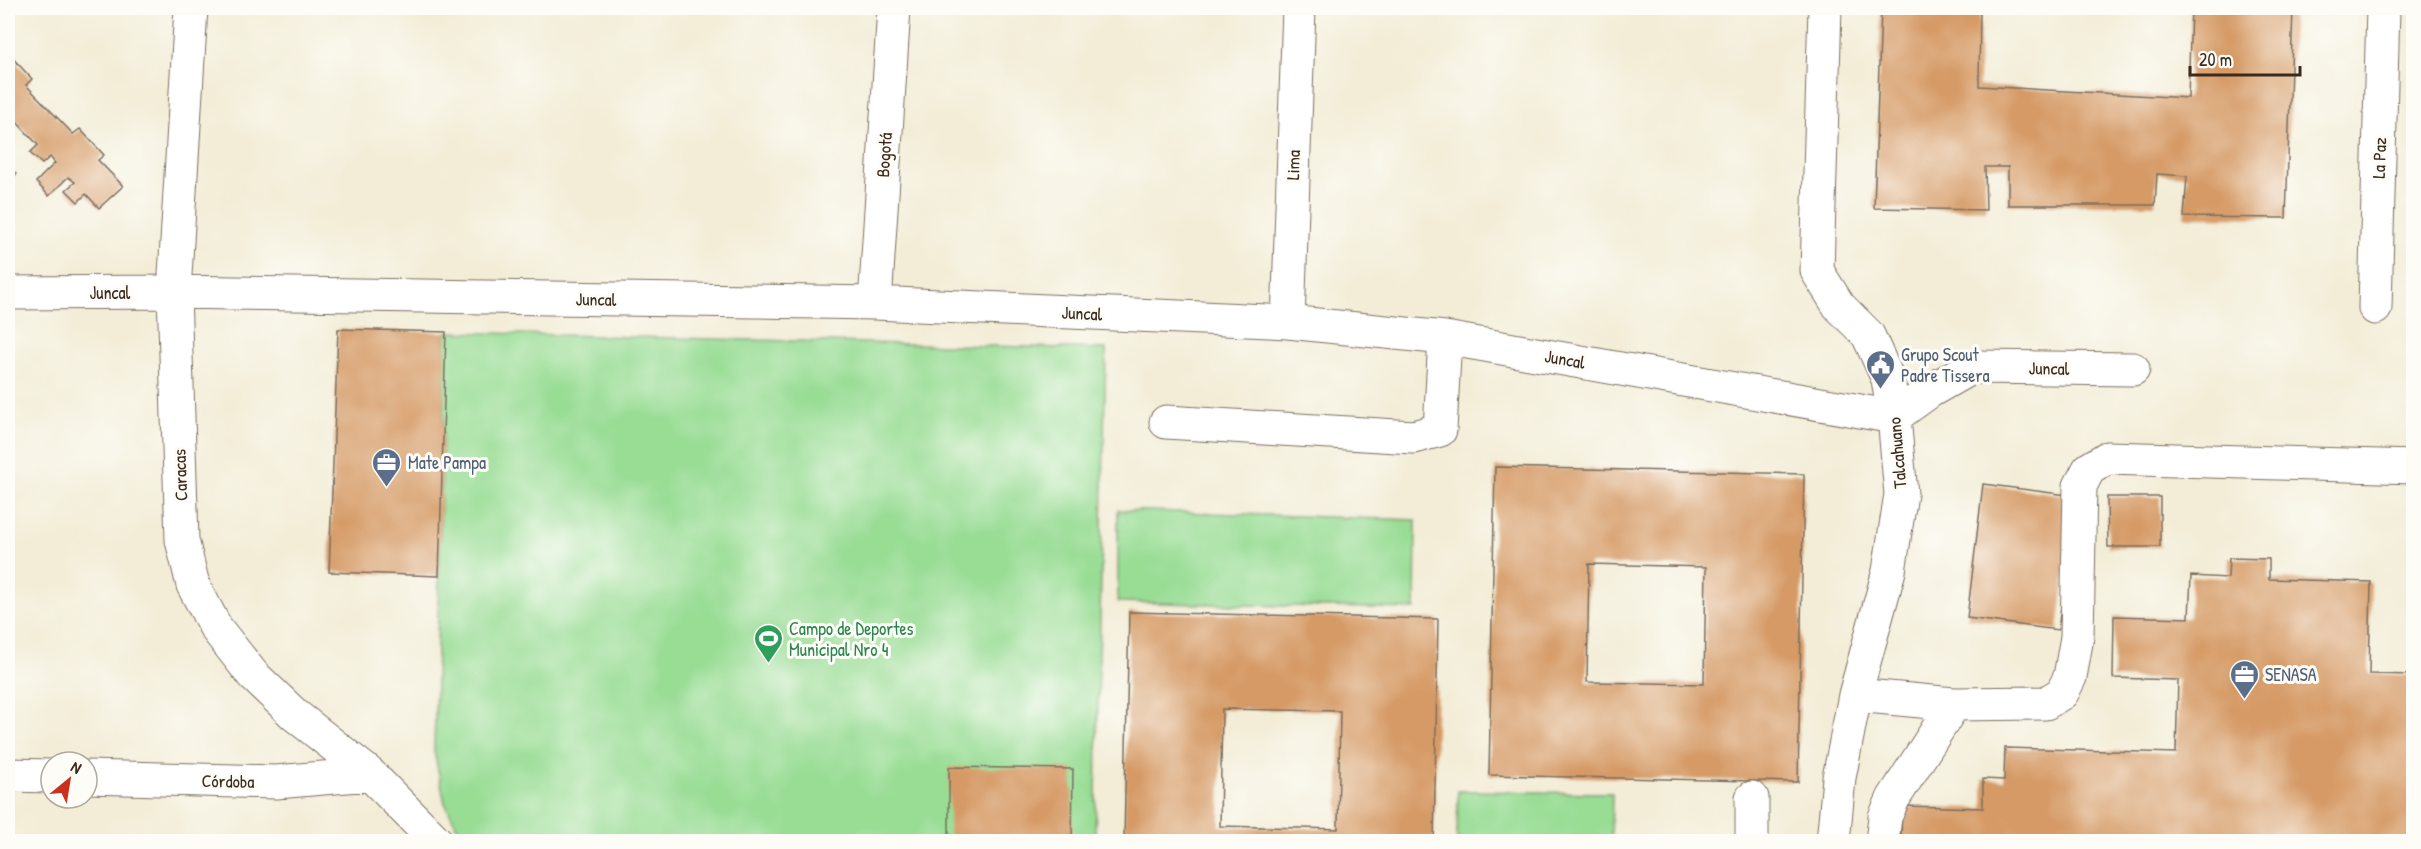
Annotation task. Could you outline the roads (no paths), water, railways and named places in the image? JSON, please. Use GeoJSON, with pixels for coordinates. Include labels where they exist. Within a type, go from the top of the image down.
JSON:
{"type":"FeatureCollection","features":[{"type":"Feature","properties":{"kind":"street","name":"Caracas"},"geometry":{"type":"LineString","coordinates":[[191,8],[174,292],[182,540],[193,585],[216,628],[253,675],[296,715],[369,774],[437,842]]}},
{"type":"Feature","properties":{"kind":"street","name":"Bogotá"},"geometry":{"type":"LineString","coordinates":[[875,303],[894,8]]}},
{"type":"Feature","properties":{"kind":"street","name":"Lima"},"geometry":{"type":"LineString","coordinates":[[1287,322],[1299,8]]}},
{"type":"Feature","properties":{"kind":"street","name":"Talcahuano"},"geometry":{"type":"LineString","coordinates":[[1825,8],[1817,271],[1839,306],[1868,335],[1888,379],[1901,494],[1889,571],[1855,696],[1839,778],[1833,842]]}},
{"type":"Feature","properties":{"kind":"street","name":"La Paz"},"geometry":{"type":"LineString","coordinates":[[2375,308],[2383,8]]}},
{"type":"Feature","properties":{"kind":"street","name":"Juncal"},"geometry":{"type":"LineString","coordinates":[[8,293],[174,292],[875,303],[1287,322],[1445,338],[1894,417],[1930,391],[1972,366],[2133,369]]}},
{"type":"Feature","properties":{"kind":"street"},"geometry":{"type":"LineString","coordinates":[[1166,422],[1413,437],[1440,430],[1445,338]]}},
{"type":"Feature","properties":{"kind":"street"},"geometry":{"type":"LineString","coordinates":[[1855,696],[1954,704],[2046,703],[2062,693],[2070,677],[2077,637],[2080,486],[2089,469],[2107,458],[2414,467]]}},
{"type":"Feature","properties":{"kind":"street"},"geometry":{"type":"LineString","coordinates":[[1882,842],[1885,817],[1893,799],[1954,704]]}},
{"type":"Feature","properties":{"kind":"street","name":"Córdoba"},"geometry":{"type":"LineString","coordinates":[[99,777],[276,782],[369,774]]}},
{"type":"Feature","properties":{"kind":"street"},"geometry":{"type":"LineString","coordinates":[[8,775],[39,776]]}},
{"type":"Feature","properties":{"kind":"street"},"geometry":{"type":"LineString","coordinates":[[1752,798],[1752,842]]}},
{"type":"Feature","properties":{"kind":"place","name":"Grupo Scout Padre Tissera"},"geometry":{"type":"Point","coordinates":[1880,390]}},
{"type":"Feature","properties":{"kind":"place","name":"Mate Pampa"},"geometry":{"type":"Point","coordinates":[387,488]}},
{"type":"Feature","properties":{"kind":"place","name":"Campo de Deportes Municipal Nro 4"},"geometry":{"type":"Point","coordinates":[768,664]}},
{"type":"Feature","properties":{"kind":"place","name":"SENASA"},"geometry":{"type":"Point","coordinates":[2244,700]}}]}
